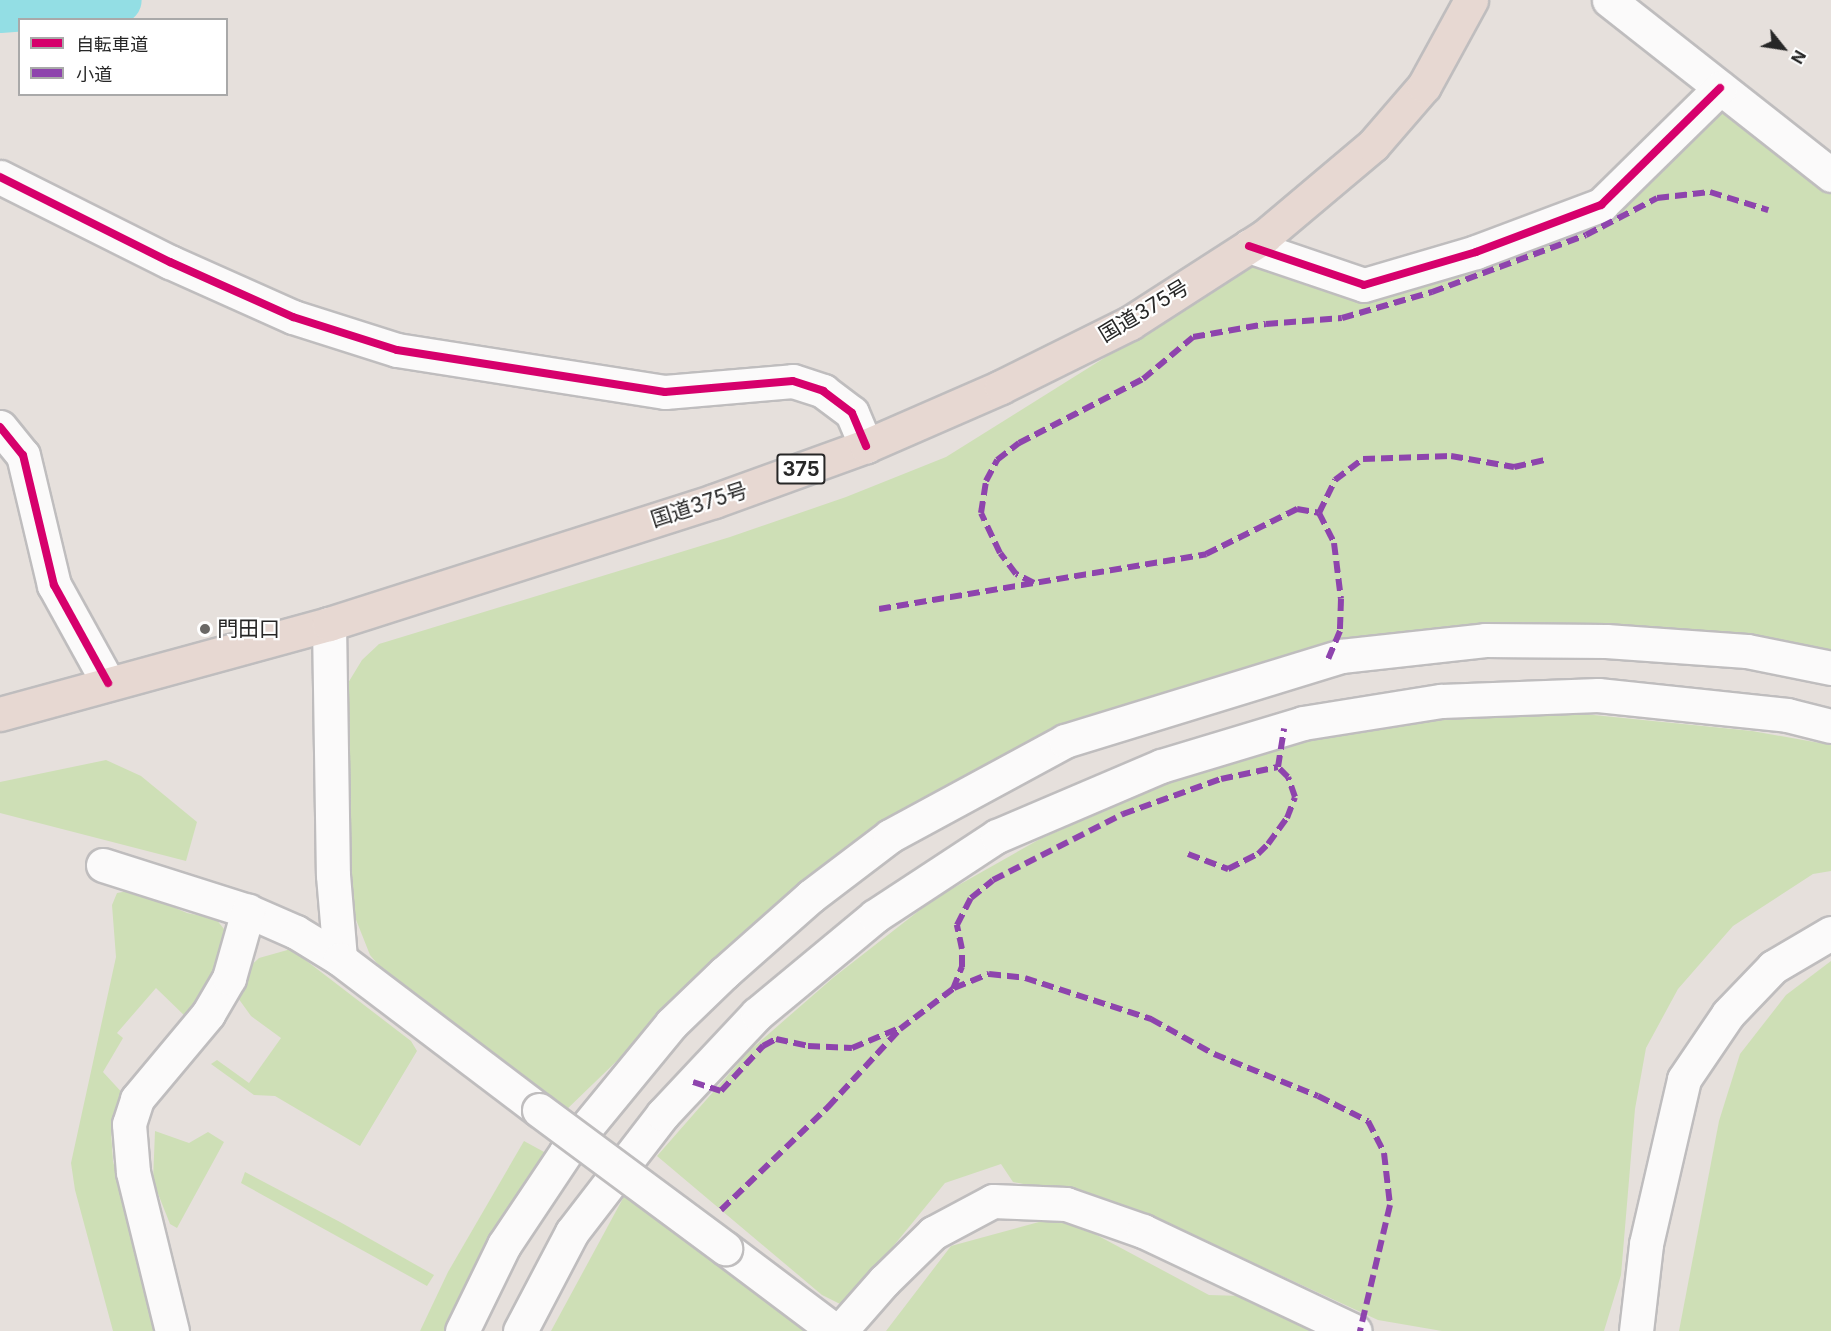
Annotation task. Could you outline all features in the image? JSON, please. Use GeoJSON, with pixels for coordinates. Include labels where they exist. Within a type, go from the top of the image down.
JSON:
{"type":"FeatureCollection","features":[{"type":"Feature","properties":{"kind":"highway","name":"国道375号"},"geometry":{"type":"LineString","coordinates":[[0,714],[329,624],[714,501],[866,446],[1001,387],[1130,323],[1265,236],[1373,145],[1424,86],[1471,0]]}},
{"type":"Feature","properties":{"kind":"street"},"geometry":{"type":"LineString","coordinates":[[1609,0],[1831,175]]}},
{"type":"Feature","properties":{"kind":"street"},"geometry":{"type":"LineString","coordinates":[[1249,246],[1364,285],[1476,252],[1600,205],[1720,88]]}},
{"type":"Feature","properties":{"kind":"street"},"geometry":{"type":"LineString","coordinates":[[0,177],[170,262],[283,312],[397,350],[665,392],[793,381],[823,391],[852,412],[866,446]]}},
{"type":"Feature","properties":{"kind":"street"},"geometry":{"type":"LineString","coordinates":[[0,427],[23,454],[54,585],[108,683]]}},
{"type":"Feature","properties":{"kind":"street"},"geometry":{"type":"LineString","coordinates":[[329,624],[334,890],[340,959]]}},
{"type":"Feature","properties":{"kind":"street"},"geometry":{"type":"LineString","coordinates":[[462,1331],[504,1245],[566,1152],[672,1024],[724,973],[812,896],[890,836],[1065,741],[1341,656],[1485,640],[1606,641],[1747,651],[1831,668]]}},
{"type":"Feature","properties":{"kind":"street"},"geometry":{"type":"LineString","coordinates":[[520,1331],[572,1232],[663,1114],[757,1014],[875,916],[997,836],[1161,766],[1302,723],[1441,701],[1598,695],[1787,715],[1831,726]]}},
{"type":"Feature","properties":{"kind":"street"},"geometry":{"type":"LineString","coordinates":[[103,865],[259,916],[296,932],[340,959],[835,1331]]}},
{"type":"Feature","properties":{"kind":"street"},"geometry":{"type":"LineString","coordinates":[[259,916],[313,909],[334,890]]}},
{"type":"Feature","properties":{"kind":"street"},"geometry":{"type":"LineString","coordinates":[[172,1331],[133,1172],[129,1124],[137,1098],[208,1014],[229,978],[259,916]]}},
{"type":"Feature","properties":{"kind":"street"},"geometry":{"type":"LineString","coordinates":[[1636,1331],[1646,1244],[1684,1079],[1728,1014],[1773,966],[1831,933]]}},
{"type":"Feature","properties":{"kind":"street"},"geometry":{"type":"LineString","coordinates":[[840,1331],[884,1281],[933,1233],[993,1201],[1066,1204],[1143,1231],[1355,1331]]}},
{"type":"Feature","properties":{"kind":"green space"},"geometry":{"type":"Polygon","coordinates":[[[1721,110],[1831,193],[1831,660],[1538,628],[1394,633],[1220,677],[970,777],[655,1024],[563,1113],[402,993],[370,955],[349,902],[348,683],[362,660],[379,644],[730,537],[846,497],[946,457],[1264,258],[1354,293],[1574,227],[1721,110]]]}},
{"type":"Feature","properties":{"kind":"green space"},"geometry":{"type":"Polygon","coordinates":[[[1554,711],[1752,731],[1831,745],[1831,871],[1813,874],[1733,926],[1678,989],[1646,1048],[1635,1109],[1621,1275],[1604,1331],[1442,1331],[1378,1320],[1173,1226],[1119,1204],[1013,1182],[1001,1164],[945,1183],[859,1288],[840,1304],[822,1295],[657,1156],[749,1051],[834,977],[934,899],[1040,839],[1192,773],[1302,741],[1383,725],[1554,711]]]}},
{"type":"Feature","properties":{"kind":"green space"},"geometry":{"type":"Polygon","coordinates":[[[106,760],[141,776],[197,822],[186,861],[0,813],[0,782],[106,760]]]}},
{"type":"Feature","properties":{"kind":"green space"},"geometry":{"type":"Polygon","coordinates":[[[133,890],[187,913],[216,919],[228,934],[209,993],[189,1020],[156,988],[117,1033],[123,1038],[103,1072],[126,1097],[111,1132],[113,1161],[156,1331],[113,1331],[75,1190],[71,1163],[116,957],[112,905],[117,893],[133,890]]]}},
{"type":"Feature","properties":{"kind":"green space"},"geometry":{"type":"Polygon","coordinates":[[[291,949],[411,1041],[417,1051],[360,1146],[275,1096],[254,1095],[211,1064],[217,1060],[249,1083],[281,1038],[251,1016],[238,998],[243,973],[259,958],[291,949]]]}},
{"type":"Feature","properties":{"kind":"green space"},"geometry":{"type":"Polygon","coordinates":[[[1831,961],[1831,1331],[1679,1331],[1719,1121],[1740,1054],[1786,995],[1831,961]]]}},
{"type":"Feature","properties":{"kind":"green space"},"geometry":{"type":"Polygon","coordinates":[[[155,1131],[189,1143],[208,1132],[224,1142],[177,1228],[170,1224],[153,1181],[155,1131]]]}},
{"type":"Feature","properties":{"kind":"green space"},"geometry":{"type":"Polygon","coordinates":[[[524,1141],[546,1153],[449,1331],[420,1331],[448,1272],[524,1141]]]}},
{"type":"Feature","properties":{"kind":"green space"},"geometry":{"type":"Polygon","coordinates":[[[245,1172],[434,1275],[427,1286],[241,1183],[245,1172]]]}},
{"type":"Feature","properties":{"kind":"green space"},"geometry":{"type":"Polygon","coordinates":[[[628,1189],[800,1321],[804,1331],[551,1331],[628,1189]]]}},
{"type":"Feature","properties":{"kind":"green space"},"geometry":{"type":"Polygon","coordinates":[[[1061,1216],[1209,1295],[1242,1296],[1329,1331],[886,1331],[951,1246],[1061,1216]]]}},
{"type":"Feature","properties":{"kind":"waterway"},"geometry":{"type":"LineString","coordinates":[[0,9],[118,0]]}},
{"type":"Feature","properties":{"kind":"marked path"},"geometry":{"type":"LineString","coordinates":[[1034,583],[1016,574],[1000,553],[981,513],[986,481],[997,460],[1019,443],[1143,379],[1193,337],[1266,324],[1342,318],[1432,292],[1586,235],[1657,198],[1710,192],[1768,210]]}},
{"type":"Feature","properties":{"kind":"marked path"},"geometry":{"type":"LineString","coordinates":[[1319,513],[1335,480],[1363,459],[1451,456],[1514,467],[1545,460]]}},
{"type":"Feature","properties":{"kind":"marked path"},"geometry":{"type":"LineString","coordinates":[[879,609],[1206,554],[1297,509],[1319,513],[1334,543],[1341,599],[1340,631],[1328,659]]}},
{"type":"Feature","properties":{"kind":"marked path"},"geometry":{"type":"LineString","coordinates":[[953,989],[962,967],[962,949],[957,925],[971,898],[993,880],[1123,814],[1221,779],[1278,767],[1284,728]]}},
{"type":"Feature","properties":{"kind":"marked path"},"geometry":{"type":"LineString","coordinates":[[1188,854],[1228,869],[1258,854],[1287,818],[1295,797],[1288,777],[1278,767]]}},
{"type":"Feature","properties":{"kind":"marked path"},"geometry":{"type":"LineString","coordinates":[[721,1210],[828,1107],[900,1029],[954,988],[989,974],[1025,978],[1151,1019],[1214,1054],[1318,1096],[1368,1121],[1384,1153],[1390,1205],[1360,1331]]}},
{"type":"Feature","properties":{"kind":"marked path"},"geometry":{"type":"LineString","coordinates":[[693,1082],[721,1091],[763,1046],[776,1039],[808,1046],[852,1048],[897,1029]]}},
{"type":"Feature","properties":{"kind":"cycle path"},"geometry":{"type":"LineString","coordinates":[[1249,246],[1364,285],[1476,252],[1601,205],[1720,88]]}},
{"type":"Feature","properties":{"kind":"cycle path"},"geometry":{"type":"LineString","coordinates":[[0,177],[170,262],[293,317],[397,350],[665,392],[793,381],[823,391],[852,413],[866,446]]}},
{"type":"Feature","properties":{"kind":"cycle path"},"geometry":{"type":"LineString","coordinates":[[0,427],[23,455],[54,585],[108,683]]}},
{"type":"Feature","properties":{"kind":"place","name":"門田口"},"geometry":{"type":"Point","coordinates":[205,629]}}]}
